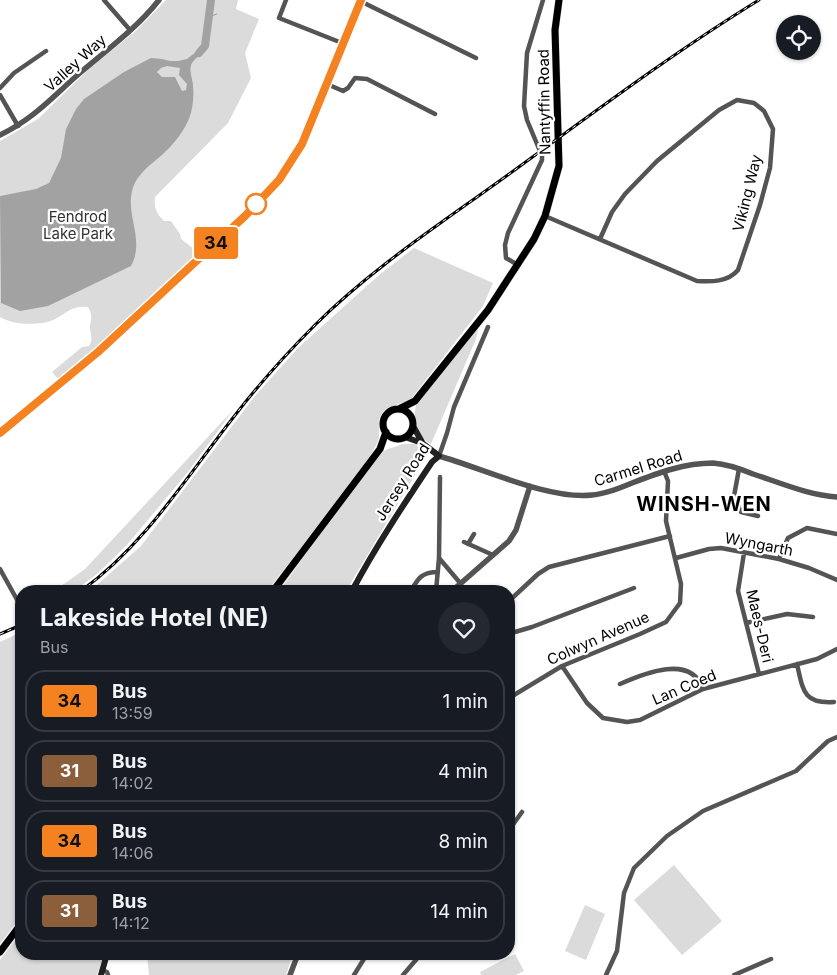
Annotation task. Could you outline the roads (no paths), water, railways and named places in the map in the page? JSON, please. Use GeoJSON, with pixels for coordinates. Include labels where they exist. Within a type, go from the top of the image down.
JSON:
{"type":"FeatureCollection","features":[{"type":"Feature","properties":{"kind":"main road","name":"Nantyffin Road"},"geometry":{"type":"LineString","coordinates":[[545,216],[559,166],[556,37],[560,0]]}},
{"type":"Feature","properties":{"kind":"main road"},"geometry":{"type":"LineString","coordinates":[[380,449],[395,439],[405,438],[409,435],[413,426],[411,416],[415,401],[488,310],[518,265],[545,216]]}},
{"type":"Feature","properties":{"kind":"main road"},"geometry":{"type":"LineString","coordinates":[[395,439],[386,432],[383,424],[386,415],[415,401]]}},
{"type":"Feature","properties":{"kind":"main road"},"geometry":{"type":"LineString","coordinates":[[399,409],[408,412],[411,416]]}},
{"type":"Feature","properties":{"kind":"main road","name":"Carmel Road"},"geometry":{"type":"LineString","coordinates":[[413,426],[422,443]]}},
{"type":"Feature","properties":{"kind":"main road"},"geometry":{"type":"LineString","coordinates":[[278,585],[380,449],[386,432]]}},
{"type":"Feature","properties":{"kind":"main road","name":"Carmel Road"},"geometry":{"type":"LineString","coordinates":[[405,438],[422,443],[439,456]]}},
{"type":"Feature","properties":{"kind":"main road","name":"Jersey Road"},"geometry":{"type":"LineString","coordinates":[[355,585],[368,560],[432,462],[439,456]]}},
{"type":"Feature","properties":{"kind":"main road"},"geometry":{"type":"LineString","coordinates":[[0,952],[15,932]]}},
{"type":"Feature","properties":{"kind":"main road"},"geometry":{"type":"LineString","coordinates":[[101,972],[105,960]]}},
{"type":"Feature","properties":{"kind":"street"},"geometry":{"type":"LineString","coordinates":[[104,0],[130,30]]}},
{"type":"Feature","properties":{"kind":"street","name":"Valley Way"},"geometry":{"type":"LineString","coordinates":[[0,135],[18,126],[44,108],[72,80],[130,30],[159,0]]}},
{"type":"Feature","properties":{"kind":"street"},"geometry":{"type":"LineString","coordinates":[[286,0],[279,18],[342,43]]}},
{"type":"Feature","properties":{"kind":"street"},"geometry":{"type":"LineString","coordinates":[[0,433],[98,352],[260,201],[279,180],[296,154],[361,0],[476,58]]}},
{"type":"Feature","properties":{"kind":"street"},"geometry":{"type":"LineString","coordinates":[[518,265],[506,258],[505,245],[508,233],[542,160],[527,120],[524,106],[527,53],[543,0]]}},
{"type":"Feature","properties":{"kind":"street"},"geometry":{"type":"LineString","coordinates":[[0,88],[14,73],[46,51]]}},
{"type":"Feature","properties":{"kind":"street"},"geometry":{"type":"LineString","coordinates":[[326,84],[343,90],[348,88],[355,78],[367,79],[435,114]]}},
{"type":"Feature","properties":{"kind":"street"},"geometry":{"type":"LineString","coordinates":[[0,95],[18,126]]}},
{"type":"Feature","properties":{"kind":"street","name":"Viking Way"},"geometry":{"type":"LineString","coordinates":[[545,216],[697,281],[717,281],[734,275],[738,270],[760,205],[770,168],[772,129],[764,111],[754,103],[737,100],[719,110],[657,161],[625,194],[612,212],[600,239]]}},
{"type":"Feature","properties":{"kind":"street","name":"Jersey Road"},"geometry":{"type":"LineString","coordinates":[[439,456],[454,407],[488,327]]}},
{"type":"Feature","properties":{"kind":"street","name":"Carmel Road"},"geometry":{"type":"LineString","coordinates":[[439,456],[530,486],[568,495],[593,495],[617,489],[664,471],[692,464],[715,463],[738,468],[820,496],[837,497]]}},
{"type":"Feature","properties":{"kind":"street"},"geometry":{"type":"LineString","coordinates":[[738,468],[734,496],[741,512],[758,516]]}},
{"type":"Feature","properties":{"kind":"street","name":"Colwyn Avenue"},"geometry":{"type":"LineString","coordinates":[[515,694],[562,666],[666,622],[680,603],[681,584],[666,521],[668,481],[664,471]]}},
{"type":"Feature","properties":{"kind":"street"},"geometry":{"type":"LineString","coordinates":[[437,585],[439,558],[440,477]]}},
{"type":"Feature","properties":{"kind":"street"},"geometry":{"type":"LineString","coordinates":[[439,558],[461,584],[510,541],[516,530],[530,486]]}},
{"type":"Feature","properties":{"kind":"street"},"geometry":{"type":"LineString","coordinates":[[779,560],[788,538],[807,528],[837,534]]}},
{"type":"Feature","properties":{"kind":"street"},"geometry":{"type":"LineString","coordinates":[[474,534],[466,543],[493,555]]}},
{"type":"Feature","properties":{"kind":"street"},"geometry":{"type":"LineString","coordinates":[[515,595],[538,574],[549,567],[670,536]]}},
{"type":"Feature","properties":{"kind":"street","name":"Wyngarth"},"geometry":{"type":"LineString","coordinates":[[676,558],[714,548],[721,548],[809,568],[837,580]]}},
{"type":"Feature","properties":{"kind":"street","name":"Maes-Deri"},"geometry":{"type":"LineString","coordinates":[[744,553],[738,591],[759,674]]}},
{"type":"Feature","properties":{"kind":"street"},"geometry":{"type":"LineString","coordinates":[[0,569],[15,596]]}},
{"type":"Feature","properties":{"kind":"street"},"geometry":{"type":"LineString","coordinates":[[415,585],[421,576],[429,572],[438,572]]}},
{"type":"Feature","properties":{"kind":"street"},"geometry":{"type":"LineString","coordinates":[[515,632],[634,588]]}},
{"type":"Feature","properties":{"kind":"street"},"geometry":{"type":"LineString","coordinates":[[746,623],[787,614],[813,617]]}},
{"type":"Feature","properties":{"kind":"street","name":"Lan Coed"},"geometry":{"type":"LineString","coordinates":[[562,666],[587,703],[603,718],[627,722],[640,720],[703,690],[817,659],[837,648]]}},
{"type":"Feature","properties":{"kind":"street"},"geometry":{"type":"LineString","coordinates":[[797,664],[803,688],[810,698],[822,703],[834,702]]}},
{"type":"Feature","properties":{"kind":"street"},"geometry":{"type":"LineString","coordinates":[[620,684],[652,673],[668,669],[679,669],[695,675],[703,690]]}},
{"type":"Feature","properties":{"kind":"street"},"geometry":{"type":"LineString","coordinates":[[606,975],[617,951],[624,893],[634,868],[666,836],[703,811],[796,771],[828,741],[837,737]]}},
{"type":"Feature","properties":{"kind":"street"},"geometry":{"type":"LineString","coordinates":[[515,822],[522,812]]}},
{"type":"Feature","properties":{"kind":"street"},"geometry":{"type":"LineString","coordinates":[[734,975],[771,959]]}},
{"type":"Feature","properties":{"kind":"street"},"geometry":{"type":"LineString","coordinates":[[290,975],[296,960]]}},
{"type":"Feature","properties":{"kind":"street"},"geometry":{"type":"LineString","coordinates":[[354,975],[363,960]]}},
{"type":"Feature","properties":{"kind":"street"},"geometry":{"type":"LineString","coordinates":[[403,975],[416,960]]}},
{"type":"Feature","properties":{"kind":"street"},"geometry":{"type":"LineString","coordinates":[[101,972],[107,972],[108,975]]}},
{"type":"Feature","properties":{"kind":"waterway"},"geometry":{"type":"LineString","coordinates":[[199,53],[205,46],[211,0]]}},
{"type":"Feature","properties":{"kind":"waterway"},"geometry":{"type":"LineString","coordinates":[[209,17],[217,14]]}},
{"type":"Feature","properties":{"kind":"railway"},"geometry":{"type":"LineString","coordinates":[[88,585],[126,552],[146,531],[274,368],[337,304],[407,248],[599,109],[694,42],[759,0]]}},
{"type":"Feature","properties":{"kind":"railway"},"geometry":{"type":"LineString","coordinates":[[0,634],[15,628]]}},
{"type":"Feature","properties":{"kind":"district","name":"WINSH-WEN"},"geometry":{"type":"Point","coordinates":[704,504]}},
{"type":"Feature","properties":{"kind":"park label","name":"Fendrod Lake Park"},"geometry":{"type":"Point","coordinates":[78,224]}}]}
